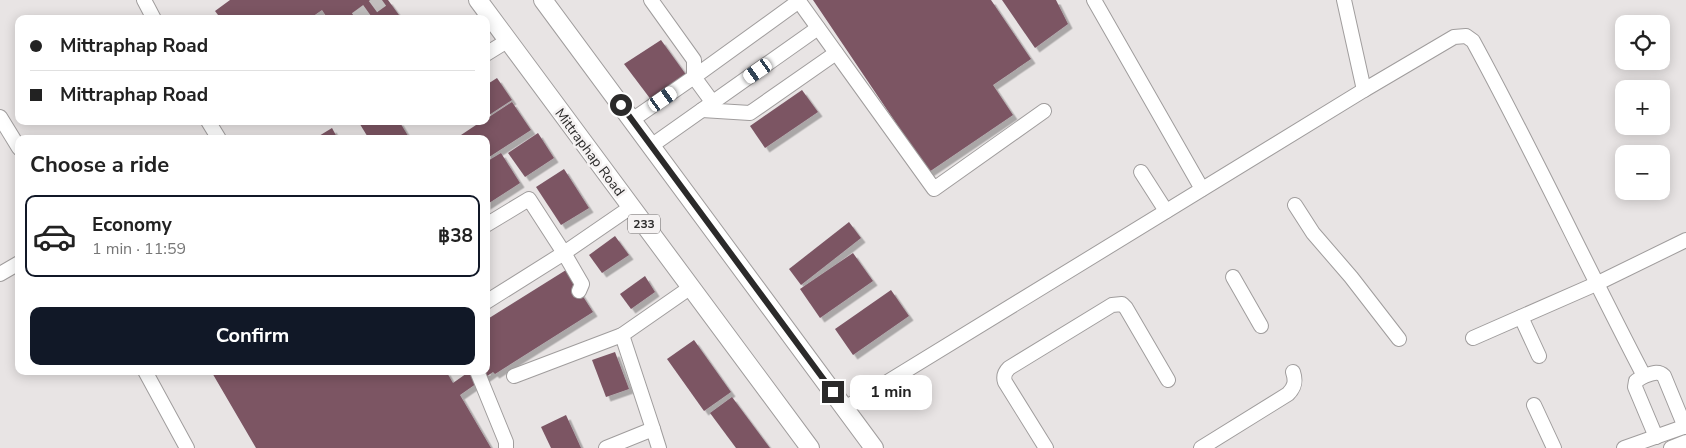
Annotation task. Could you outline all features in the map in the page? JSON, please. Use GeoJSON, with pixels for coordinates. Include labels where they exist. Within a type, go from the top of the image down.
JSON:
{"type":"FeatureCollection","features":[{"type":"Feature","properties":{"kind":"main road","name":"Mittraphap Road"},"geometry":{"type":"LineString","coordinates":[[478,0],[489,15]]}},
{"type":"Feature","properties":{"kind":"main road"},"geometry":{"type":"LineString","coordinates":[[543,0],[874,448]]}},
{"type":"Feature","properties":{"kind":"main road","name":"Mittraphap Road"},"geometry":{"type":"LineString","coordinates":[[490,17],[810,448]]}},
{"type":"Feature","properties":{"kind":"street"},"geometry":{"type":"LineString","coordinates":[[651,0],[694,60],[694,77],[708,106]]}},
{"type":"Feature","properties":{"kind":"street"},"geometry":{"type":"LineString","coordinates":[[632,120],[798,0],[934,189],[1044,111]]}},
{"type":"Feature","properties":{"kind":"street"},"geometry":{"type":"LineString","coordinates":[[1094,0],[1202,189]]}},
{"type":"Feature","properties":{"kind":"street"},"geometry":{"type":"LineString","coordinates":[[1344,0],[1364,90]]}},
{"type":"Feature","properties":{"kind":"street"},"geometry":{"type":"LineString","coordinates":[[145,2],[152,15]]}},
{"type":"Feature","properties":{"kind":"street"},"geometry":{"type":"LineString","coordinates":[[651,146],[818,28]]}},
{"type":"Feature","properties":{"kind":"street"},"geometry":{"type":"LineString","coordinates":[[845,408],[1364,90],[1454,37],[1462,35],[1470,38],[1501,93],[1644,376]]}},
{"type":"Feature","properties":{"kind":"street"},"geometry":{"type":"LineString","coordinates":[[490,51],[507,40]]}},
{"type":"Feature","properties":{"kind":"street"},"geometry":{"type":"LineString","coordinates":[[708,106],[750,113],[836,53]]}},
{"type":"Feature","properties":{"kind":"street"},"geometry":{"type":"LineString","coordinates":[[0,117],[15,141]]}},
{"type":"Feature","properties":{"kind":"street"},"geometry":{"type":"LineString","coordinates":[[1141,172],[1166,211]]}},
{"type":"Feature","properties":{"kind":"street"},"geometry":{"type":"LineString","coordinates":[[490,223],[529,199],[582,284],[579,291]]}},
{"type":"Feature","properties":{"kind":"street"},"geometry":{"type":"LineString","coordinates":[[1295,204],[1313,233],[1351,277],[1399,339]]}},
{"type":"Feature","properties":{"kind":"street"},"geometry":{"type":"LineString","coordinates":[[490,299],[564,253],[631,207]]}},
{"type":"Feature","properties":{"kind":"street"},"geometry":{"type":"LineString","coordinates":[[1473,338],[1596,284],[1686,240]]}},
{"type":"Feature","properties":{"kind":"street"},"geometry":{"type":"LineString","coordinates":[[0,274],[15,265]]}},
{"type":"Feature","properties":{"kind":"street"},"geometry":{"type":"LineString","coordinates":[[1233,277],[1261,326]]}},
{"type":"Feature","properties":{"kind":"street"},"geometry":{"type":"LineString","coordinates":[[514,376],[622,334],[691,287]]}},
{"type":"Feature","properties":{"kind":"street"},"geometry":{"type":"LineString","coordinates":[[1046,448],[1004,382],[1005,372],[1112,305],[1122,304],[1126,308],[1168,380]]}},
{"type":"Feature","properties":{"kind":"street"},"geometry":{"type":"LineString","coordinates":[[1521,316],[1539,356]]}},
{"type":"Feature","properties":{"kind":"street"},"geometry":{"type":"LineString","coordinates":[[622,334],[660,448]]}},
{"type":"Feature","properties":{"kind":"street"},"geometry":{"type":"LineString","coordinates":[[1201,448],[1288,394],[1294,388],[1296,380],[1293,372]]}},
{"type":"Feature","properties":{"kind":"street"},"geometry":{"type":"LineString","coordinates":[[1624,448],[1656,437],[1685,426],[1664,376],[1658,372],[1644,376],[1636,381],[1635,387],[1656,437]]}},
{"type":"Feature","properties":{"kind":"street"},"geometry":{"type":"LineString","coordinates":[[147,375],[187,448]]}},
{"type":"Feature","properties":{"kind":"street"},"geometry":{"type":"LineString","coordinates":[[478,375],[506,442],[506,448]]}},
{"type":"Feature","properties":{"kind":"street"},"geometry":{"type":"LineString","coordinates":[[1534,405],[1554,448]]}},
{"type":"Feature","properties":{"kind":"street"},"geometry":{"type":"LineString","coordinates":[[606,448],[653,429]]}},
{"type":"Feature","properties":{"kind":"street"},"geometry":{"type":"LineString","coordinates":[[1671,448],[1686,442]]}},
{"type":"Feature","properties":{"kind":"building"},"geometry":{"type":"Polygon","coordinates":[[[230,0],[388,0],[399,15],[325,15],[322,10],[315,15],[218,15],[215,11],[230,0]]]}},
{"type":"Feature","properties":{"kind":"building"},"geometry":{"type":"Polygon","coordinates":[[[813,0],[991,0],[1031,59],[993,85],[1013,115],[929,172],[813,0]]]}},
{"type":"Feature","properties":{"kind":"building"},"geometry":{"type":"Polygon","coordinates":[[[1002,0],[1056,0],[1068,24],[1035,48],[1002,0]]]}},
{"type":"Feature","properties":{"kind":"building"},"geometry":{"type":"Polygon","coordinates":[[[661,40],[687,76],[652,101],[624,64],[661,40]]]}},
{"type":"Feature","properties":{"kind":"building"},"geometry":{"type":"Polygon","coordinates":[[[497,78],[512,100],[490,114],[490,82],[497,78]]]}},
{"type":"Feature","properties":{"kind":"building"},"geometry":{"type":"Polygon","coordinates":[[[802,90],[818,112],[765,148],[750,126],[802,90]]]}},
{"type":"Feature","properties":{"kind":"building"},"geometry":{"type":"Polygon","coordinates":[[[512,102],[531,130],[490,156],[490,135],[461,135],[476,125],[490,125],[490,116],[512,102]]]}},
{"type":"Feature","properties":{"kind":"building"},"geometry":{"type":"Polygon","coordinates":[[[360,125],[401,125],[408,135],[367,135],[360,125]]]}},
{"type":"Feature","properties":{"kind":"building"},"geometry":{"type":"Polygon","coordinates":[[[332,128],[336,135],[321,135],[332,128]]]}},
{"type":"Feature","properties":{"kind":"building"},"geometry":{"type":"Polygon","coordinates":[[[538,133],[554,158],[525,177],[508,153],[538,133]]]}},
{"type":"Feature","properties":{"kind":"building"},"geometry":{"type":"Polygon","coordinates":[[[501,153],[520,183],[490,202],[490,160],[501,153]]]}},
{"type":"Feature","properties":{"kind":"building"},"geometry":{"type":"Polygon","coordinates":[[[564,169],[589,208],[561,225],[536,187],[564,169]]]}},
{"type":"Feature","properties":{"kind":"building"},"geometry":{"type":"Polygon","coordinates":[[[849,222],[861,238],[801,285],[789,269],[849,222]]]}},
{"type":"Feature","properties":{"kind":"building"},"geometry":{"type":"Polygon","coordinates":[[[615,236],[629,255],[602,273],[589,255],[615,236]]]}},
{"type":"Feature","properties":{"kind":"building"},"geometry":{"type":"Polygon","coordinates":[[[853,253],[873,281],[820,318],[800,289],[853,253]]]}},
{"type":"Feature","properties":{"kind":"building"},"geometry":{"type":"Polygon","coordinates":[[[566,270],[593,312],[495,374],[493,372],[490,374],[490,318],[566,270]]]}},
{"type":"Feature","properties":{"kind":"building"},"geometry":{"type":"Polygon","coordinates":[[[645,276],[655,292],[631,309],[620,294],[645,276]]]}},
{"type":"Feature","properties":{"kind":"building"},"geometry":{"type":"Polygon","coordinates":[[[891,290],[909,316],[853,355],[835,329],[891,290]]]}},
{"type":"Feature","properties":{"kind":"building"},"geometry":{"type":"Polygon","coordinates":[[[694,340],[731,392],[704,411],[667,359],[694,340]]]}},
{"type":"Feature","properties":{"kind":"building"},"geometry":{"type":"Polygon","coordinates":[[[615,352],[629,389],[606,397],[592,360],[615,352]]]}},
{"type":"Feature","properties":{"kind":"building"},"geometry":{"type":"Polygon","coordinates":[[[213,375],[448,375],[453,383],[464,375],[489,375],[460,395],[491,448],[256,448],[213,375]]]}},
{"type":"Feature","properties":{"kind":"building"},"geometry":{"type":"Polygon","coordinates":[[[732,397],[770,448],[736,448],[710,413],[732,397]]]}},
{"type":"Feature","properties":{"kind":"building"},"geometry":{"type":"Polygon","coordinates":[[[566,415],[581,448],[551,448],[541,427],[566,415]]]}},
{"type":"Feature","properties":{"kind":"tunnel"},"geometry":{"type":"LineString","coordinates":[[361,15],[382,0]]}},
{"type":"Feature","properties":{"kind":"route"},"geometry":{"type":"LineString","coordinates":[[621,105],[833,392]]}}]}
